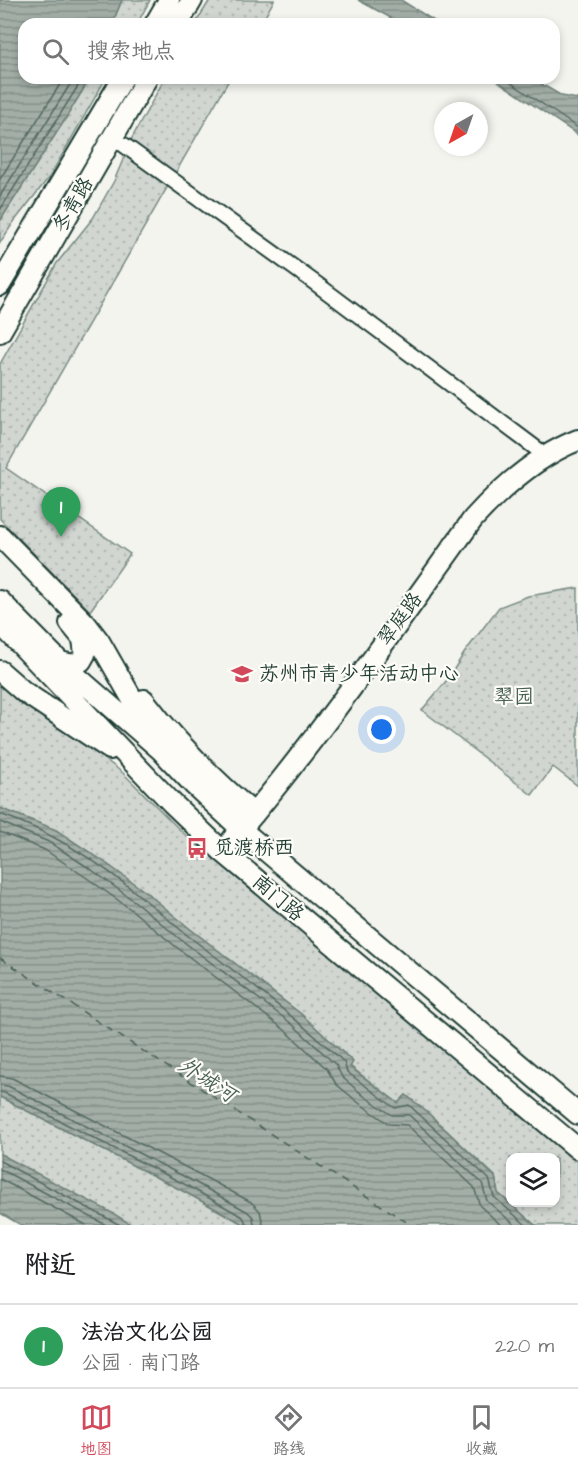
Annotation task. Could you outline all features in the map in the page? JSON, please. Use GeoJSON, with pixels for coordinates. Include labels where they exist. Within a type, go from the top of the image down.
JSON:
{"type":"FeatureCollection","features":[{"type":"Feature","properties":{"kind":"main road"},"geometry":{"type":"LineString","coordinates":[[158,18],[169,0]]}},
{"type":"Feature","properties":{"kind":"main road"},"geometry":{"type":"LineString","coordinates":[[182,18],[192,0]]}},
{"type":"Feature","properties":{"kind":"main road","name":"冬青路"},"geometry":{"type":"LineString","coordinates":[[0,285],[119,84]]}},
{"type":"Feature","properties":{"kind":"main road","name":"冬青路"},"geometry":{"type":"LineString","coordinates":[[0,332],[144,84]]}},
{"type":"Feature","properties":{"kind":"main road","name":"翠庭路"},"geometry":{"type":"LineString","coordinates":[[246,834],[255,814],[352,686],[473,519],[491,499],[545,455],[578,440]]}},
{"type":"Feature","properties":{"kind":"main road","name":"翠庭路"},"geometry":{"type":"LineString","coordinates":[[228,855],[486,520],[528,481],[553,462],[578,452]]}},
{"type":"Feature","properties":{"kind":"main road"},"geometry":{"type":"LineString","coordinates":[[0,536],[86,624],[172,735],[230,793],[255,814]]}},
{"type":"Feature","properties":{"kind":"main road"},"geometry":{"type":"LineString","coordinates":[[0,551],[55,607],[82,639],[86,651],[81,661],[55,667],[54,689],[50,694],[42,695],[29,686],[0,657]]}},
{"type":"Feature","properties":{"kind":"main road","name":"南门路"},"geometry":{"type":"LineString","coordinates":[[0,601],[138,768],[228,855],[578,1149]]}},
{"type":"Feature","properties":{"kind":"main road","name":"南门路"},"geometry":{"type":"LineString","coordinates":[[0,623],[161,750],[246,834],[578,1114]]}},
{"type":"Feature","properties":{"kind":"main road"},"geometry":{"type":"LineString","coordinates":[[99,641],[161,750]]}},
{"type":"Feature","properties":{"kind":"main road"},"geometry":{"type":"LineString","coordinates":[[0,671],[24,692],[138,768]]}},
{"type":"Feature","properties":{"kind":"street"},"geometry":{"type":"LineString","coordinates":[[124,146],[318,285],[545,455]]}},
{"type":"Feature","properties":{"kind":"green space"},"geometry":{"type":"Polygon","coordinates":[[[122,0],[150,0],[140,18],[114,18],[122,0]]]}},
{"type":"Feature","properties":{"kind":"green space"},"geometry":{"type":"Polygon","coordinates":[[[210,0],[274,0],[264,18],[199,18],[210,0]]]}},
{"type":"Feature","properties":{"kind":"green space"},"geometry":{"type":"Polygon","coordinates":[[[86,84],[103,84],[50,176],[0,243],[0,221],[86,84]]]}},
{"type":"Feature","properties":{"kind":"green space"},"geometry":{"type":"Polygon","coordinates":[[[162,84],[227,84],[6,468],[130,554],[90,611],[0,519],[0,364],[57,263],[93,218],[114,181],[133,136],[162,84]]]}},
{"type":"Feature","properties":{"kind":"green space","name":"翠园"},"geometry":{"type":"Polygon","coordinates":[[[578,588],[578,786],[553,767],[532,795],[422,710],[447,680],[499,607],[528,596],[578,588]]]}},
{"type":"Feature","properties":{"kind":"green space"},"geometry":{"type":"Polygon","coordinates":[[[0,672],[35,706],[123,773],[182,832],[578,1162],[578,1225],[535,1225],[514,1207],[560,1207],[560,1153],[506,1153],[506,1200],[498,1193],[495,1176],[406,1095],[398,1103],[350,1066],[352,1061],[301,1014],[147,893],[56,830],[0,808],[0,672]]]}},
{"type":"Feature","properties":{"kind":"green space"},"geometry":{"type":"Polygon","coordinates":[[[0,1097],[245,1225],[132,1225],[0,1154],[0,1097]]]}},
{"type":"Feature","properties":{"kind":"water"},"geometry":{"type":"Polygon","coordinates":[[[0,0],[122,0],[114,18],[18,18],[18,84],[86,84],[0,221],[0,0]]]}},
{"type":"Feature","properties":{"kind":"water"},"geometry":{"type":"Polygon","coordinates":[[[358,0],[401,0],[430,18],[391,18],[358,0]]]}},
{"type":"Feature","properties":{"kind":"water"},"geometry":{"type":"Polygon","coordinates":[[[502,84],[541,84],[562,96],[578,99],[578,135],[502,84]]]}},
{"type":"Feature","properties":{"kind":"water","name":"外城河"},"geometry":{"type":"Polygon","coordinates":[[[0,808],[56,830],[147,893],[301,1014],[353,1062],[350,1067],[398,1103],[406,1095],[429,1114],[495,1177],[498,1193],[506,1200],[506,1207],[514,1207],[535,1225],[245,1225],[0,1097],[0,808]]]}},
{"type":"Feature","properties":{"kind":"water"},"geometry":{"type":"Polygon","coordinates":[[[0,1154],[132,1225],[21,1225],[0,1213],[0,1154]]]}},
{"type":"Feature","properties":{"kind":"ferry route"},"geometry":{"type":"LineString","coordinates":[[0,958],[411,1225]]}},
{"type":"Feature","properties":{"kind":"place","name":"法治文化公园"},"geometry":{"type":"Point","coordinates":[61,537]}},
{"type":"Feature","properties":{"kind":"place","name":"苏州市青少年活动中心"},"geometry":{"type":"Point","coordinates":[242,674]}},
{"type":"Feature","properties":{"kind":"place","name":"觅渡桥西"},"geometry":{"type":"Point","coordinates":[197,848]}}]}
